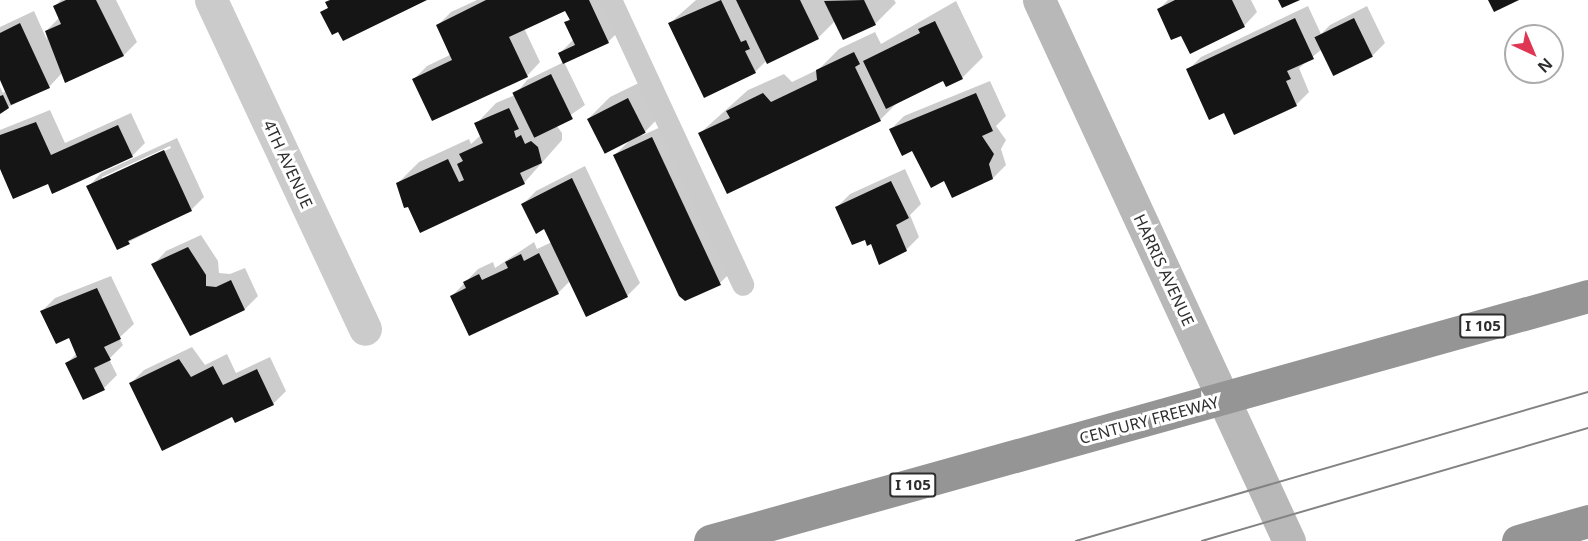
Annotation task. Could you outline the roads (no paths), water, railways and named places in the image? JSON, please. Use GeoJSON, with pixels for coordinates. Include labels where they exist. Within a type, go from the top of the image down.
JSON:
{"type":"FeatureCollection","features":[{"type":"Feature","properties":{"kind":"highway","name":"CENTURY FREEWAY"},"geometry":{"type":"LineString","coordinates":[[710,541],[1588,296]]}},
{"type":"Feature","properties":{"kind":"highway"},"geometry":{"type":"LineString","coordinates":[[1518,541],[1588,520]]}},
{"type":"Feature","properties":{"kind":"street","name":"4TH AVENUE"},"geometry":{"type":"LineString","coordinates":[[211,0],[365,329]]}},
{"type":"Feature","properties":{"kind":"street","name":"HARRIS AVENUE"},"geometry":{"type":"LineString","coordinates":[[1039,0],[1289,541]]}},
{"type":"Feature","properties":{"kind":"lane"},"geometry":{"type":"LineString","coordinates":[[611,0],[743,285]]}},
{"type":"Feature","properties":{"kind":"tram line"},"geometry":{"type":"LineString","coordinates":[[1076,541],[1588,392]]}},
{"type":"Feature","properties":{"kind":"tram line"},"geometry":{"type":"LineString","coordinates":[[1202,541],[1588,428]]}}]}
